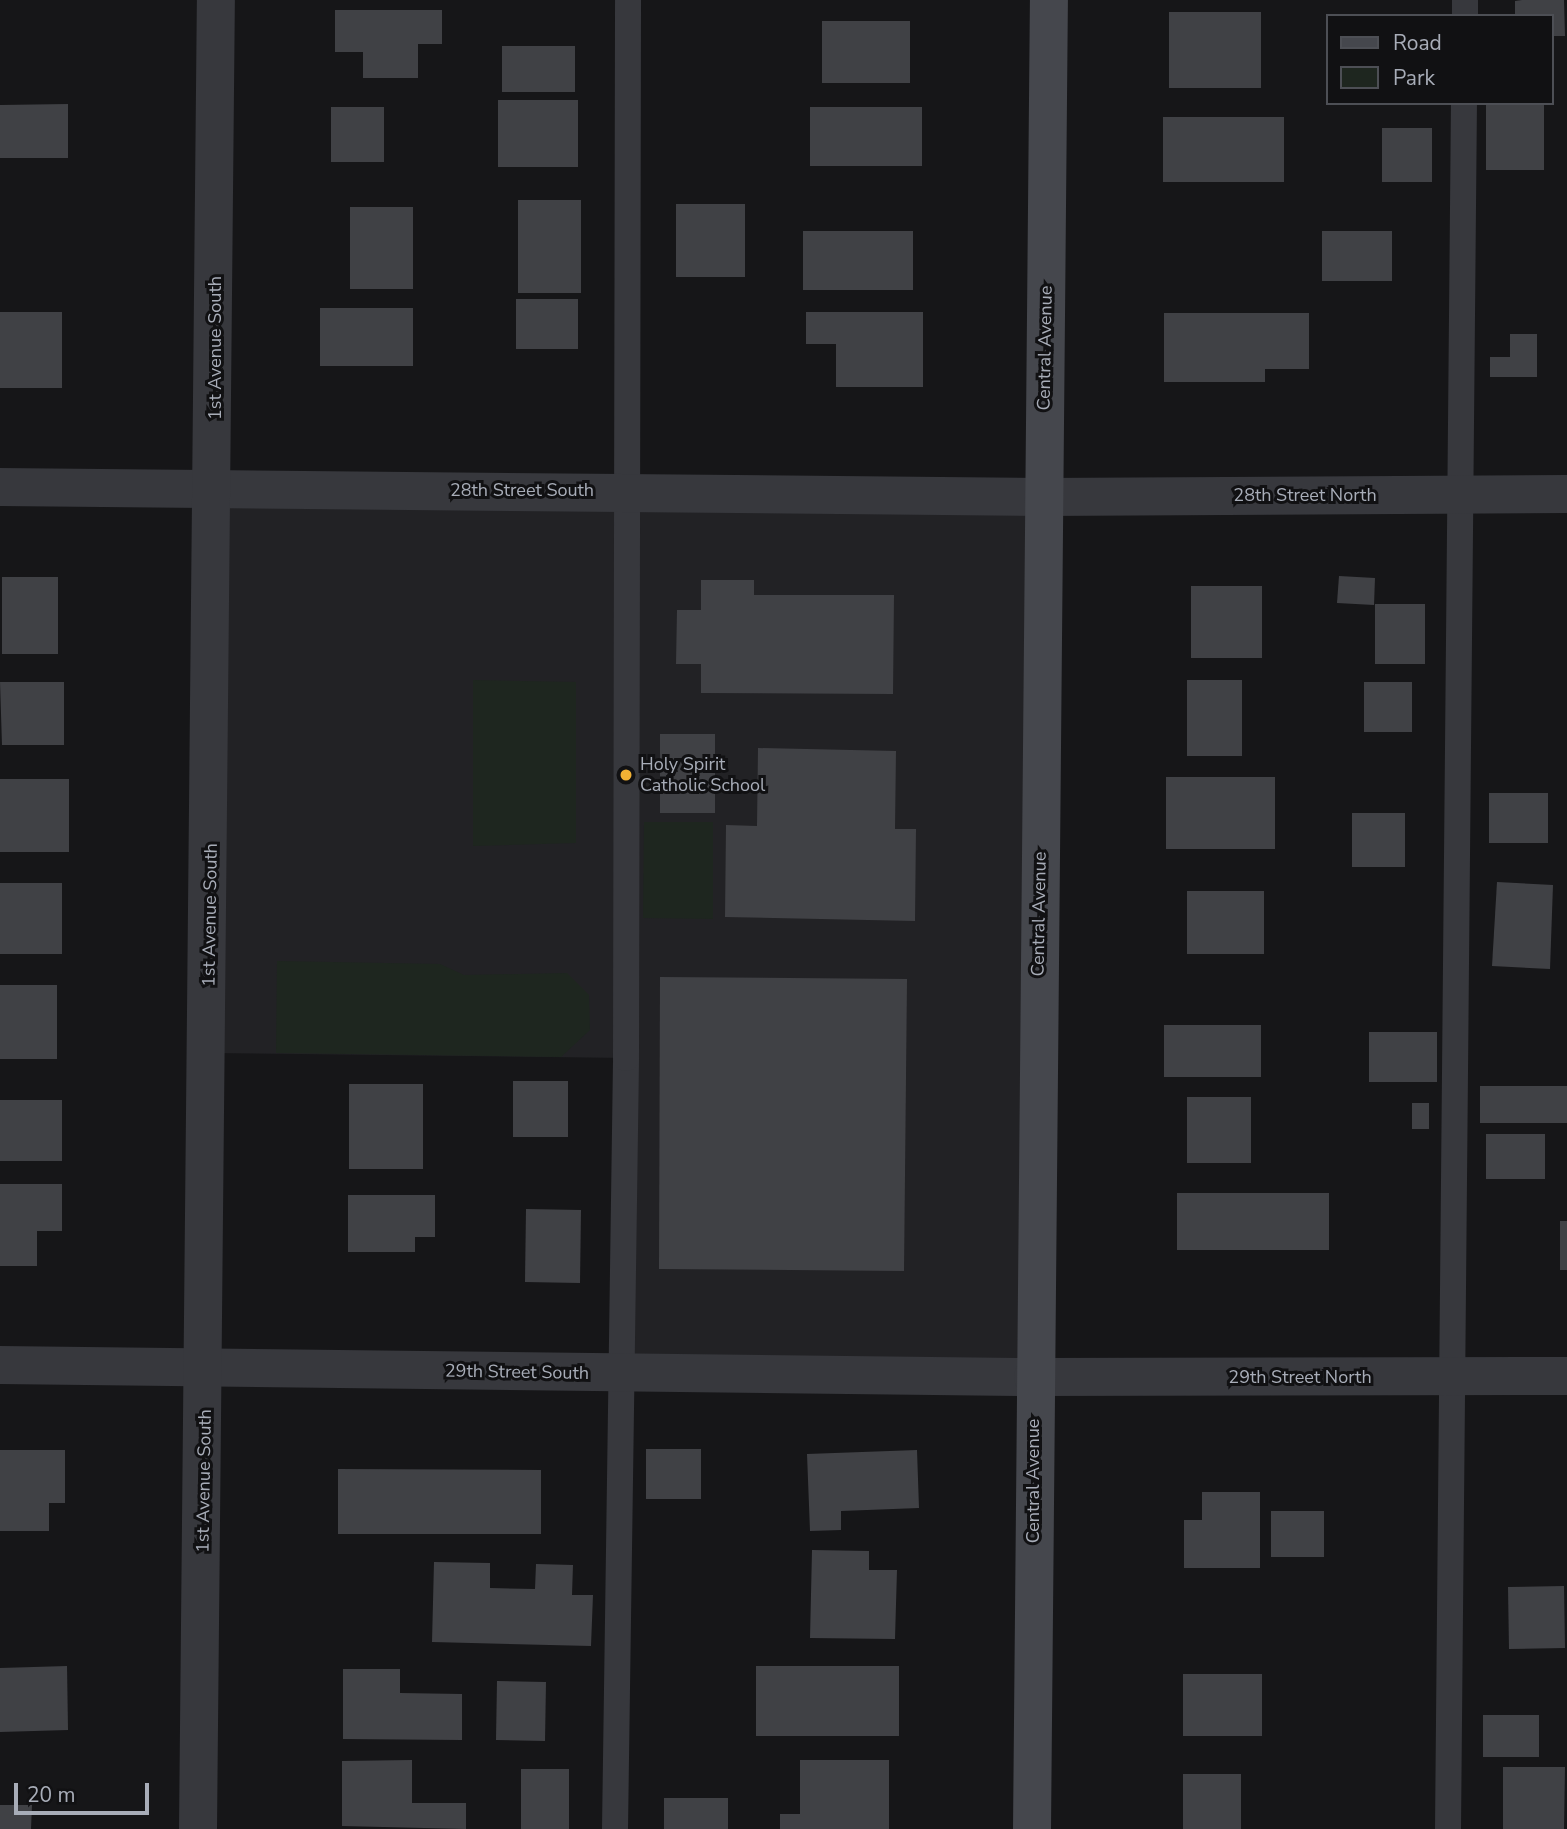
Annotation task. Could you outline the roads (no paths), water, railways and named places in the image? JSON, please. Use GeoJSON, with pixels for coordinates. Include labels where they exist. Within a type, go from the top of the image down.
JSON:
{"type":"FeatureCollection","features":[{"type":"Feature","properties":{"kind":"street","name":"1st Avenue South"},"geometry":{"type":"LineString","coordinates":[[198,1829],[214,488],[216,0]]}},
{"type":"Feature","properties":{"kind":"street","name":"Central Avenue"},"geometry":{"type":"LineString","coordinates":[[1032,1829],[1034,1377],[1049,0]]}},
{"type":"Feature","properties":{"kind":"street","name":"28th Street South"},"geometry":{"type":"LineString","coordinates":[[0,487],[1043,497]]}},
{"type":"Feature","properties":{"kind":"street","name":"28th Street North"},"geometry":{"type":"LineString","coordinates":[[1043,497],[1567,494]]}},
{"type":"Feature","properties":{"kind":"street","name":"29th Street South"},"geometry":{"type":"LineString","coordinates":[[0,1366],[1034,1377]]}},
{"type":"Feature","properties":{"kind":"street","name":"29th Street North"},"geometry":{"type":"LineString","coordinates":[[1034,1377],[1567,1376]]}},
{"type":"Feature","properties":{"kind":"lane"},"geometry":{"type":"LineString","coordinates":[[615,1829],[622,1373],[628,0]]}},
{"type":"Feature","properties":{"kind":"lane"},"geometry":{"type":"LineString","coordinates":[[1448,1829],[1464,105]]}},
{"type":"Feature","properties":{"kind":"place","name":"Holy Spirit Catholic School"},"geometry":{"type":"Point","coordinates":[626,775]}}]}
